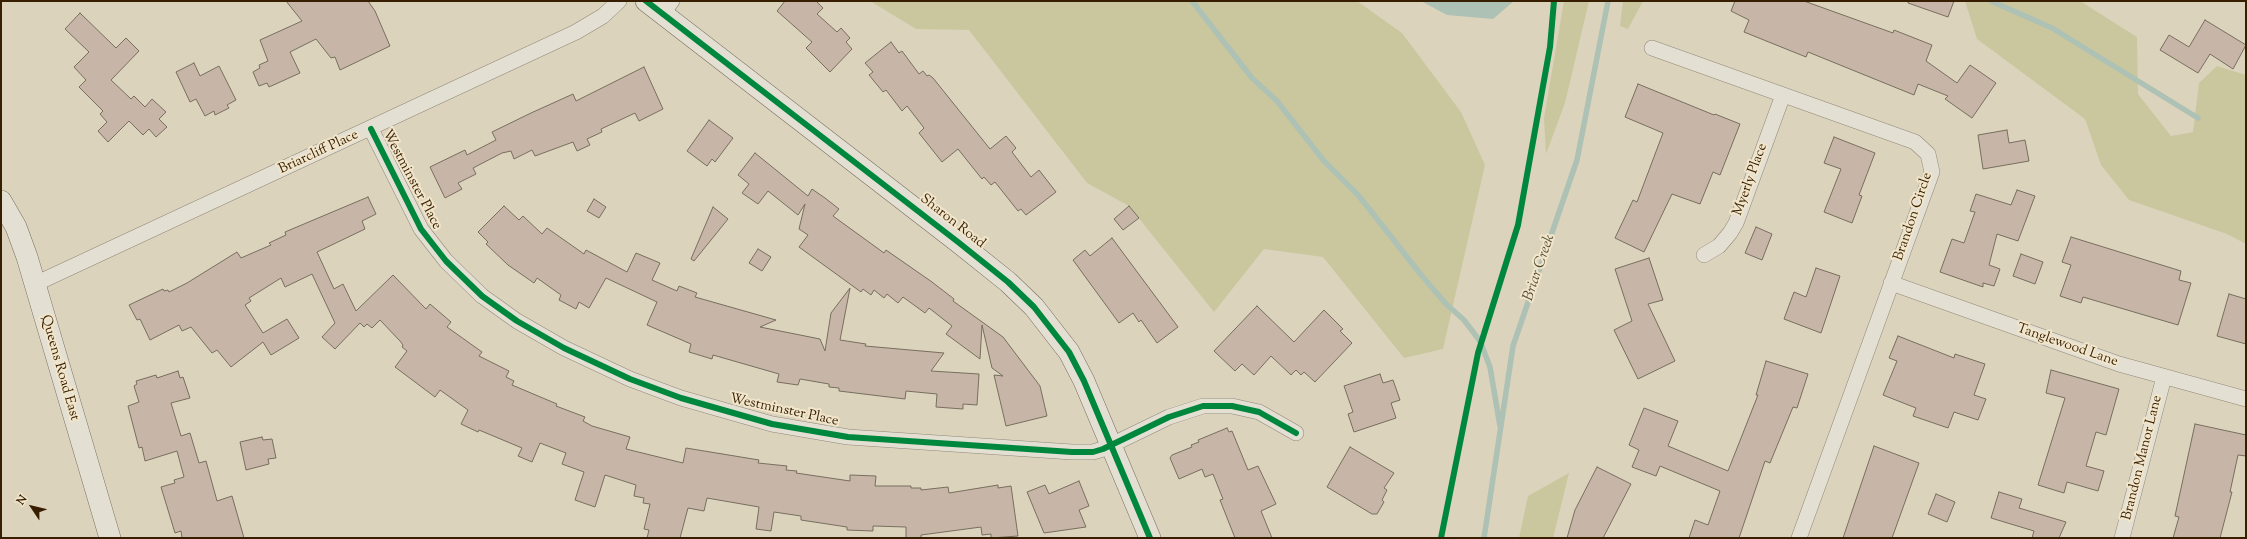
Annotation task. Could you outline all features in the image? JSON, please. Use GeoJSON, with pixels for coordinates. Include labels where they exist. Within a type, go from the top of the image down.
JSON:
{"type":"FeatureCollection","features":[{"type":"Feature","properties":{"kind":"street","name":"Briarcliff Place"},"geometry":{"type":"LineString","coordinates":[[35,284],[371,129],[576,32],[603,16],[619,1]]}},
{"type":"Feature","properties":{"kind":"street","name":"Sharon Road"},"geometry":{"type":"LineString","coordinates":[[646,1],[667,7],[1022,295],[1047,322],[1069,352],[1084,381],[1150,538]]}},
{"type":"Feature","properties":{"kind":"street","name":"Brandon Circle"},"geometry":{"type":"LineString","coordinates":[[1652,48],[1916,142],[1928,154],[1932,172],[1799,538]]}},
{"type":"Feature","properties":{"kind":"street","name":"Myerly Place"},"geometry":{"type":"LineString","coordinates":[[1704,255],[1719,246],[1736,223],[1783,95]]}},
{"type":"Feature","properties":{"kind":"street","name":"Westminster Place"},"geometry":{"type":"LineString","coordinates":[[371,129],[413,217],[437,251],[457,273],[482,296],[534,331],[630,379],[681,398],[752,418],[848,437],[1084,453],[1098,451],[1112,446],[1169,417],[1203,406],[1232,406],[1259,412],[1296,433]]}},
{"type":"Feature","properties":{"kind":"street","name":"Queens Road East"},"geometry":{"type":"LineString","coordinates":[[1,201],[19,234],[110,538]]}},
{"type":"Feature","properties":{"kind":"street","name":"Tanglewood Lane"},"geometry":{"type":"LineString","coordinates":[[1891,283],[2038,336],[2164,377],[2246,399]]}},
{"type":"Feature","properties":{"kind":"street","name":"Brandon Manor Lane"},"geometry":{"type":"LineString","coordinates":[[2122,538],[2164,377]]}},
{"type":"Feature","properties":{"kind":"shaded area"},"geometry":{"type":"Polygon","coordinates":[[[870,1],[1357,1],[1402,33],[1461,112],[1485,165],[1443,349],[1404,358],[1323,257],[1264,249],[1214,312],[1129,206],[1087,183],[969,30],[916,29],[870,1]]]}},
{"type":"Feature","properties":{"kind":"shaded area"},"geometry":{"type":"Polygon","coordinates":[[[1421,1],[1514,1],[1493,19],[1447,15],[1421,1]]]}},
{"type":"Feature","properties":{"kind":"shaded area"},"geometry":{"type":"Polygon","coordinates":[[[1564,1],[1589,1],[1565,103],[1546,154],[1544,118],[1564,1]]]}},
{"type":"Feature","properties":{"kind":"shaded area"},"geometry":{"type":"Polygon","coordinates":[[[1623,1],[1643,1],[1628,29],[1620,26],[1623,1]]]}},
{"type":"Feature","properties":{"kind":"shaded area"},"geometry":{"type":"Polygon","coordinates":[[[1965,1],[2080,1],[2137,37],[2138,94],[2171,136],[2193,132],[2199,83],[2217,66],[2246,75],[2246,244],[2227,234],[2129,200],[2101,165],[2085,119],[1977,39],[1965,1]]]}},
{"type":"Feature","properties":{"kind":"shaded area"},"geometry":{"type":"Polygon","coordinates":[[[1569,473],[1553,538],[1519,538],[1528,496],[1569,473]]]}},
{"type":"Feature","properties":{"kind":"building"},"geometry":{"type":"Polygon","coordinates":[[[286,1],[368,1],[375,11],[390,46],[340,70],[335,57],[331,58],[316,39],[290,52],[300,73],[269,87],[267,83],[259,86],[253,72],[260,68],[259,65],[268,61],[260,40],[302,21],[286,1]]]}},
{"type":"Feature","properties":{"kind":"building"},"geometry":{"type":"Polygon","coordinates":[[[785,1],[816,1],[823,8],[817,14],[837,32],[841,28],[850,38],[846,42],[852,49],[830,72],[806,48],[812,42],[777,11],[785,1]]]}},
{"type":"Feature","properties":{"kind":"building"},"geometry":{"type":"Polygon","coordinates":[[[1735,1],[1804,1],[1893,33],[1894,30],[1932,45],[1926,61],[1957,83],[1970,65],[1996,83],[1972,118],[1945,99],[1948,96],[1918,84],[1914,95],[1808,52],[1806,57],[1744,32],[1749,20],[1731,11],[1735,1]]]}},
{"type":"Feature","properties":{"kind":"building"},"geometry":{"type":"Polygon","coordinates":[[[1908,1],[1954,1],[1948,17],[1908,3],[1908,1]]]}},
{"type":"Feature","properties":{"kind":"building"},"geometry":{"type":"Polygon","coordinates":[[[80,13],[116,48],[126,38],[139,51],[111,80],[131,99],[134,96],[145,107],[152,99],[166,112],[159,119],[167,127],[156,137],[149,129],[143,135],[129,121],[108,142],[98,131],[107,122],[100,114],[103,111],[79,87],[86,80],[74,67],[89,52],[65,29],[80,13]]]}},
{"type":"Feature","properties":{"kind":"building"},"geometry":{"type":"Polygon","coordinates":[[[2205,20],[2246,45],[2233,69],[2210,54],[2198,73],[2160,50],[2169,35],[2189,47],[2205,20]]]}},
{"type":"Feature","properties":{"kind":"building"},"geometry":{"type":"Polygon","coordinates":[[[891,42],[899,53],[902,51],[919,74],[923,71],[927,76],[929,75],[933,78],[990,149],[1006,136],[1016,148],[1012,152],[1031,177],[1039,170],[1056,192],[1026,215],[1021,209],[1018,211],[995,182],[991,185],[984,177],[982,179],[958,149],[942,162],[919,133],[924,128],[907,106],[902,111],[886,90],[883,92],[869,75],[873,72],[865,63],[891,42]]]}},
{"type":"Feature","properties":{"kind":"building"},"geometry":{"type":"Polygon","coordinates":[[[194,63],[200,76],[219,66],[236,100],[227,105],[229,108],[215,115],[214,111],[205,116],[196,99],[190,102],[176,72],[194,63]]]}},
{"type":"Feature","properties":{"kind":"building"},"geometry":{"type":"Polygon","coordinates":[[[644,67],[663,109],[639,121],[635,113],[601,129],[602,132],[587,139],[590,145],[577,151],[573,142],[535,156],[532,150],[514,159],[511,151],[502,153],[473,168],[476,174],[458,183],[462,189],[445,198],[430,167],[465,150],[467,155],[496,140],[492,132],[531,113],[573,94],[576,101],[644,67]]]}},
{"type":"Feature","properties":{"kind":"building"},"geometry":{"type":"Polygon","coordinates":[[[1638,84],[1740,124],[1720,175],[1713,172],[1700,204],[1672,194],[1644,252],[1615,238],[1633,200],[1637,202],[1663,133],[1625,117],[1638,84]]]}},
{"type":"Feature","properties":{"kind":"building"},"geometry":{"type":"Polygon","coordinates":[[[709,120],[733,138],[715,162],[712,159],[707,166],[687,151],[709,120]]]}},
{"type":"Feature","properties":{"kind":"building"},"geometry":{"type":"Polygon","coordinates":[[[2007,130],[2009,143],[2025,140],[2029,161],[1983,169],[1978,135],[2007,130]]]}},
{"type":"Feature","properties":{"kind":"building"},"geometry":{"type":"Polygon","coordinates":[[[1834,137],[1875,153],[1859,195],[1862,196],[1852,223],[1824,212],[1841,169],[1824,163],[1834,137]]]}},
{"type":"Feature","properties":{"kind":"building"},"geometry":{"type":"Polygon","coordinates":[[[755,153],[808,196],[812,189],[825,198],[839,209],[833,216],[884,253],[886,250],[932,282],[954,299],[953,301],[1003,337],[1040,386],[1047,416],[1006,426],[994,375],[1003,376],[992,368],[982,325],[980,359],[946,334],[952,326],[929,308],[925,313],[903,297],[898,303],[887,294],[884,298],[874,290],[871,295],[863,289],[861,292],[799,247],[808,235],[799,229],[805,204],[798,215],[768,191],[758,204],[742,193],[749,184],[738,175],[755,153]]]}},
{"type":"Feature","properties":{"kind":"building"},"geometry":{"type":"Polygon","coordinates":[[[2017,190],[2035,196],[2018,241],[1997,234],[1989,265],[2000,269],[1994,286],[1983,283],[1983,287],[1940,272],[1952,239],[1964,243],[1975,212],[1970,211],[1976,194],[2011,205],[2017,190]]]}},
{"type":"Feature","properties":{"kind":"building"},"geometry":{"type":"Polygon","coordinates":[[[368,197],[376,214],[362,221],[365,229],[317,252],[334,289],[343,284],[356,311],[393,275],[426,309],[430,304],[451,322],[447,327],[482,352],[479,356],[509,371],[506,377],[514,381],[512,385],[557,404],[556,406],[585,417],[583,421],[592,426],[630,437],[626,449],[683,463],[686,448],[759,460],[758,463],[787,466],[786,470],[797,471],[796,473],[850,481],[850,475],[876,476],[875,486],[911,486],[911,488],[921,488],[921,490],[948,487],[949,493],[998,485],[998,488],[1011,486],[1018,536],[991,538],[991,534],[982,535],[981,527],[921,535],[921,538],[906,538],[906,527],[873,526],[873,531],[847,530],[847,527],[801,520],[801,516],[774,512],[771,531],[756,529],[759,507],[707,498],[704,511],[688,508],[680,538],[647,538],[649,530],[644,529],[650,504],[643,503],[644,498],[634,496],[636,485],[605,475],[595,507],[575,500],[584,472],[562,464],[566,453],[540,443],[532,462],[518,456],[522,448],[479,430],[478,432],[461,424],[468,410],[440,390],[435,397],[395,367],[407,351],[402,347],[403,345],[400,341],[380,320],[372,328],[367,324],[364,327],[360,323],[335,349],[322,337],[335,323],[312,274],[285,287],[281,278],[249,298],[251,301],[245,305],[263,333],[287,319],[299,338],[271,355],[263,342],[231,367],[217,350],[212,353],[191,327],[182,331],[179,325],[150,340],[140,319],[137,320],[129,305],[163,289],[164,291],[168,290],[169,292],[187,283],[237,252],[241,258],[271,245],[269,243],[286,235],[285,232],[368,197]]]}},
{"type":"Feature","properties":{"kind":"building"},"geometry":{"type":"Polygon","coordinates":[[[594,199],[606,207],[599,218],[587,211],[594,199]]]}},
{"type":"Feature","properties":{"kind":"building"},"geometry":{"type":"Polygon","coordinates":[[[504,206],[519,220],[523,216],[542,234],[547,228],[584,254],[586,250],[627,272],[636,253],[660,263],[652,280],[677,291],[679,286],[697,293],[695,297],[776,320],[760,327],[820,339],[825,351],[831,313],[850,288],[840,340],[866,344],[865,346],[944,353],[931,371],[979,374],[977,405],[963,404],[963,409],[936,407],[937,394],[906,391],[905,399],[839,391],[839,388],[829,387],[829,384],[800,379],[798,385],[777,382],[779,374],[713,355],[712,359],[689,352],[691,344],[647,325],[657,302],[606,278],[589,308],[579,302],[576,309],[559,300],[561,295],[537,278],[534,283],[508,265],[486,244],[488,242],[478,232],[504,206]]]}},
{"type":"Feature","properties":{"kind":"building"},"geometry":{"type":"Polygon","coordinates":[[[1129,206],[1139,218],[1123,230],[1114,219],[1129,206]]]}},
{"type":"Feature","properties":{"kind":"building"},"geometry":{"type":"Polygon","coordinates":[[[713,207],[728,219],[694,261],[691,259],[713,207]]]}},
{"type":"Feature","properties":{"kind":"building"},"geometry":{"type":"Polygon","coordinates":[[[1756,227],[1772,234],[1762,260],[1745,253],[1756,227]]]}},
{"type":"Feature","properties":{"kind":"building"},"geometry":{"type":"Polygon","coordinates":[[[2071,237],[2181,271],[2179,280],[2191,283],[2178,325],[2083,297],[2081,303],[2060,296],[2071,265],[2062,262],[2071,237]]]}},
{"type":"Feature","properties":{"kind":"building"},"geometry":{"type":"Polygon","coordinates":[[[1112,238],[1178,327],[1157,343],[1141,320],[1139,322],[1133,313],[1119,323],[1073,260],[1085,250],[1090,256],[1112,238]]]}},
{"type":"Feature","properties":{"kind":"building"},"geometry":{"type":"Polygon","coordinates":[[[758,249],[771,257],[762,271],[749,263],[758,249]]]}},
{"type":"Feature","properties":{"kind":"building"},"geometry":{"type":"Polygon","coordinates":[[[2021,254],[2043,262],[2035,284],[2013,276],[2021,254]]]}},
{"type":"Feature","properties":{"kind":"building"},"geometry":{"type":"Polygon","coordinates":[[[1649,258],[1663,300],[1648,304],[1675,361],[1638,379],[1614,330],[1632,321],[1615,269],[1649,258]]]}},
{"type":"Feature","properties":{"kind":"building"},"geometry":{"type":"Polygon","coordinates":[[[1816,268],[1840,276],[1821,333],[1784,319],[1794,292],[1806,297],[1816,268]]]}},
{"type":"Feature","properties":{"kind":"building"},"geometry":{"type":"Polygon","coordinates":[[[2229,294],[2246,299],[2246,344],[2217,336],[2229,294]]]}},
{"type":"Feature","properties":{"kind":"building"},"geometry":{"type":"Polygon","coordinates":[[[1257,306],[1294,342],[1324,310],[1343,329],[1340,331],[1352,343],[1315,382],[1304,372],[1301,375],[1296,370],[1291,375],[1271,356],[1254,375],[1242,364],[1235,371],[1214,351],[1257,306]]]}},
{"type":"Feature","properties":{"kind":"building"},"geometry":{"type":"Polygon","coordinates":[[[1898,336],[1954,358],[1955,354],[1985,364],[1974,395],[1986,399],[1978,420],[1954,412],[1948,428],[1913,416],[1916,408],[1883,395],[1897,361],[1889,358],[1898,336]]]}},
{"type":"Feature","properties":{"kind":"building"},"geometry":{"type":"Polygon","coordinates":[[[1766,361],[1808,374],[1797,408],[1793,407],[1770,463],[1765,461],[1739,538],[1689,538],[1695,520],[1708,525],[1720,491],[1660,466],[1656,476],[1632,467],[1639,450],[1629,445],[1644,408],[1678,421],[1668,446],[1728,471],[1758,395],[1756,395],[1766,361]]]}},
{"type":"Feature","properties":{"kind":"building"},"geometry":{"type":"Polygon","coordinates":[[[2051,370],[2119,389],[2106,435],[2096,432],[2086,466],[2104,471],[2098,491],[2067,482],[2064,493],[2038,485],[2065,398],[2046,393],[2051,370]]]}},
{"type":"Feature","properties":{"kind":"building"},"geometry":{"type":"Polygon","coordinates":[[[178,371],[180,378],[183,377],[190,398],[171,403],[181,436],[190,433],[199,463],[206,461],[217,501],[232,496],[244,538],[182,538],[181,531],[175,533],[161,487],[175,483],[174,480],[184,477],[177,451],[145,461],[142,447],[139,448],[128,406],[139,402],[134,386],[137,384],[136,381],[156,375],[157,378],[178,371]]]}},
{"type":"Feature","properties":{"kind":"building"},"geometry":{"type":"Polygon","coordinates":[[[1380,374],[1383,383],[1393,380],[1400,400],[1391,403],[1396,418],[1354,432],[1348,414],[1353,412],[1344,386],[1380,374]]]}},
{"type":"Feature","properties":{"kind":"building"},"geometry":{"type":"Polygon","coordinates":[[[2195,424],[2246,435],[2246,456],[2238,455],[2230,492],[2232,492],[2220,538],[2173,538],[2179,517],[2175,516],[2195,424]]]}},
{"type":"Feature","properties":{"kind":"building"},"geometry":{"type":"Polygon","coordinates":[[[1227,428],[1229,432],[1232,431],[1248,470],[1258,466],[1276,504],[1261,511],[1272,538],[1235,538],[1220,500],[1223,499],[1213,474],[1205,477],[1202,469],[1179,479],[1170,458],[1172,455],[1192,447],[1191,445],[1199,442],[1198,440],[1227,428]]]}},
{"type":"Feature","properties":{"kind":"building"},"geometry":{"type":"Polygon","coordinates":[[[262,437],[263,440],[272,439],[276,458],[268,459],[269,464],[246,470],[240,442],[262,437]]]}},
{"type":"Feature","properties":{"kind":"building"},"geometry":{"type":"Polygon","coordinates":[[[1874,446],[1919,463],[1892,538],[1843,538],[1874,446]]]}},
{"type":"Feature","properties":{"kind":"building"},"geometry":{"type":"Polygon","coordinates":[[[1350,447],[1394,473],[1384,488],[1387,490],[1382,500],[1384,502],[1377,514],[1372,514],[1327,487],[1350,447]]]}},
{"type":"Feature","properties":{"kind":"building"},"geometry":{"type":"Polygon","coordinates":[[[1597,467],[1631,484],[1603,538],[1567,538],[1575,510],[1597,467]]]}},
{"type":"Feature","properties":{"kind":"building"},"geometry":{"type":"Polygon","coordinates":[[[1079,481],[1089,506],[1079,510],[1086,527],[1044,533],[1027,492],[1045,485],[1049,494],[1079,481]]]}},
{"type":"Feature","properties":{"kind":"building"},"geometry":{"type":"Polygon","coordinates":[[[1999,492],[2022,499],[2019,508],[2066,522],[2059,538],[2032,538],[2034,531],[1991,518],[1999,492]]]}},
{"type":"Feature","properties":{"kind":"building"},"geometry":{"type":"Polygon","coordinates":[[[1936,494],[1955,502],[1947,522],[1928,514],[1936,494]]]}},
{"type":"Feature","properties":{"kind":"waterway"},"geometry":{"type":"LineString","coordinates":[[1192,1],[1252,78],[1277,101],[1324,161],[1359,196],[1422,276],[1446,304],[1464,320],[1480,341],[1490,367],[1500,426]]}},
{"type":"Feature","properties":{"kind":"waterway","name":"Briar Creek"},"geometry":{"type":"LineString","coordinates":[[1484,538],[1513,346],[1577,160],[1608,1]]}},
{"type":"Feature","properties":{"kind":"waterway"},"geometry":{"type":"LineString","coordinates":[[1991,1],[2052,28],[2198,118]]}},
{"type":"Feature","properties":{"kind":"cycle path"},"geometry":{"type":"LineString","coordinates":[[646,1],[958,242],[1008,282],[1034,307],[1069,352],[1084,381],[1150,538]]}},
{"type":"Feature","properties":{"kind":"cycle path"},"geometry":{"type":"LineString","coordinates":[[1441,538],[1478,353],[1518,225],[1550,47],[1554,1]]}},
{"type":"Feature","properties":{"kind":"cycle path"},"geometry":{"type":"LineString","coordinates":[[371,129],[421,229],[446,261],[482,296],[517,321],[564,348],[630,379],[681,398],[772,424],[848,437],[1072,452],[1093,452],[1103,449],[1169,417],[1203,406],[1232,406],[1259,412],[1296,433]]}}]}
